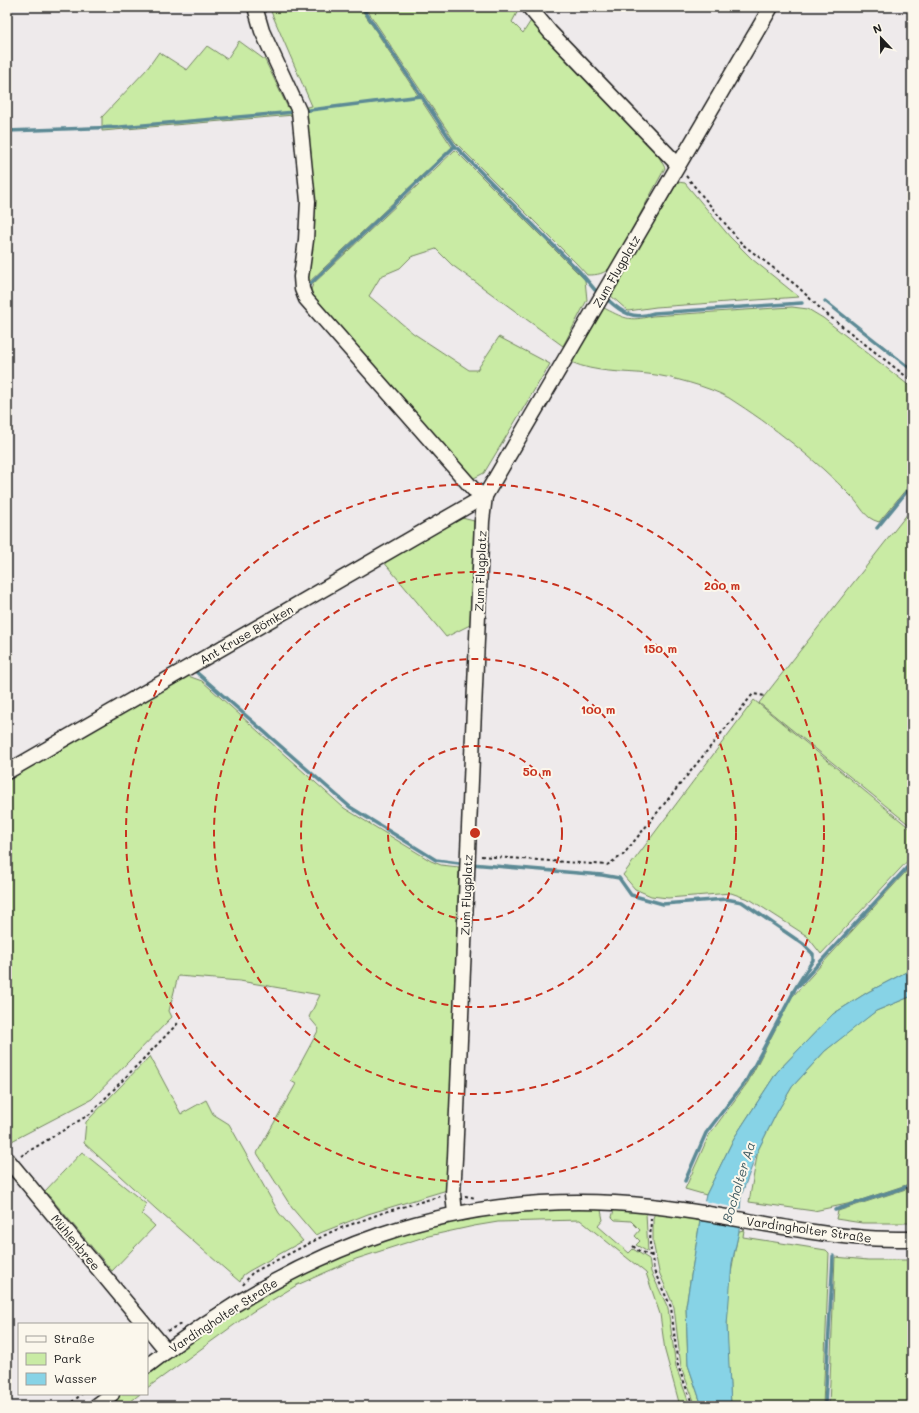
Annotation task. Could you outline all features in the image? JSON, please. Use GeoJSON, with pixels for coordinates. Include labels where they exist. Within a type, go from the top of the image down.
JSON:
{"type":"FeatureCollection","features":[{"type":"Feature","properties":{"kind":"street"},"geometry":{"type":"LineString","coordinates":[[255,7],[262,31],[299,111],[308,201],[306,240],[301,276],[302,289],[306,299],[474,489],[485,496]]}},
{"type":"Feature","properties":{"kind":"street"},"geometry":{"type":"LineString","coordinates":[[529,7],[550,32],[678,165]]}},
{"type":"Feature","properties":{"kind":"street","name":"Zum Flugplatz"},"geometry":{"type":"LineString","coordinates":[[455,1213],[454,1187],[482,521],[485,496],[771,7]]}},
{"type":"Feature","properties":{"kind":"street","name":"Ant Kruse Bömken"},"geometry":{"type":"LineString","coordinates":[[7,772],[485,496]]}},
{"type":"Feature","properties":{"kind":"street","name":"Mühlenbree"},"geometry":{"type":"LineString","coordinates":[[9,1162],[143,1323]]}},
{"type":"Feature","properties":{"kind":"street","name":"Vardingholter Straße"},"geometry":{"type":"LineString","coordinates":[[148,1365],[244,1298],[320,1257],[393,1230],[455,1213],[492,1206],[563,1201],[598,1201],[698,1212],[747,1221],[868,1238],[912,1239]]}},
{"type":"Feature","properties":{"kind":"street"},"geometry":{"type":"LineString","coordinates":[[148,1328],[167,1351]]}},
{"type":"Feature","properties":{"kind":"street"},"geometry":{"type":"LineString","coordinates":[[96,1406],[111,1395]]}},
{"type":"Feature","properties":{"kind":"path"},"geometry":{"type":"LineString","coordinates":[[678,165],[742,244],[797,286],[824,312],[912,381]]}},
{"type":"Feature","properties":{"kind":"path"},"geometry":{"type":"LineString","coordinates":[[468,854],[607,865],[623,855],[753,694],[765,696]]}},
{"type":"Feature","properties":{"kind":"path"},"geometry":{"type":"LineString","coordinates":[[9,1162],[90,1114],[180,1022]]}},
{"type":"Feature","properties":{"kind":"path"},"geometry":{"type":"LineString","coordinates":[[651,1206],[650,1244],[654,1271],[671,1307],[678,1366],[693,1406]]}},
{"type":"Feature","properties":{"kind":"path"},"geometry":{"type":"LineString","coordinates":[[633,1246],[639,1251],[652,1256]]}},
{"type":"Feature","properties":{"kind":"path"},"geometry":{"type":"LineString","coordinates":[[67,1406],[81,1395]]}},
{"type":"Feature","properties":{"kind":"green space"},"geometry":{"type":"Polygon","coordinates":[[[269,7],[360,7],[452,147],[305,286],[302,108],[312,106],[269,7]]]}},
{"type":"Feature","properties":{"kind":"green space"},"geometry":{"type":"Polygon","coordinates":[[[365,7],[520,7],[512,22],[523,33],[532,19],[657,153],[665,168],[612,266],[601,274],[587,275],[455,142],[365,7]]]}},
{"type":"Feature","properties":{"kind":"green space"},"geometry":{"type":"Polygon","coordinates":[[[239,41],[265,60],[288,108],[295,109],[294,115],[102,131],[102,117],[147,69],[159,52],[187,70],[207,46],[227,59],[239,41]]]}},
{"type":"Feature","properties":{"kind":"green space"},"geometry":{"type":"Polygon","coordinates":[[[455,150],[585,280],[587,300],[563,346],[452,265],[436,249],[411,257],[400,268],[381,276],[369,296],[413,333],[469,370],[477,370],[499,337],[550,364],[484,473],[472,479],[309,295],[313,284],[455,150]]]}},
{"type":"Feature","properties":{"kind":"green space"},"geometry":{"type":"Polygon","coordinates":[[[678,182],[685,183],[730,237],[752,259],[799,297],[656,307],[628,311],[610,295],[678,182]]]}},
{"type":"Feature","properties":{"kind":"green space"},"geometry":{"type":"Polygon","coordinates":[[[602,307],[631,319],[652,316],[792,307],[808,309],[823,318],[912,388],[912,482],[879,522],[866,515],[855,500],[808,456],[762,420],[729,398],[701,386],[667,377],[599,370],[580,366],[571,362],[602,307]]]}},
{"type":"Feature","properties":{"kind":"green space"},"geometry":{"type":"Polygon","coordinates":[[[912,508],[912,827],[759,703],[912,508]]]}},
{"type":"Feature","properties":{"kind":"green space"},"geometry":{"type":"Polygon","coordinates":[[[458,517],[474,521],[470,625],[446,637],[383,561],[458,517]]]}},
{"type":"Feature","properties":{"kind":"green space"},"geometry":{"type":"Polygon","coordinates":[[[188,676],[202,681],[344,808],[431,861],[441,865],[459,867],[447,1190],[368,1214],[315,1235],[292,1208],[257,1153],[296,1084],[291,1081],[319,1029],[309,1017],[320,995],[240,981],[178,976],[169,1011],[172,1017],[92,1099],[8,1143],[7,778],[188,676]]]}},
{"type":"Feature","properties":{"kind":"green space"},"geometry":{"type":"Polygon","coordinates":[[[754,700],[912,830],[912,856],[821,954],[807,936],[751,900],[731,893],[668,898],[651,896],[635,889],[623,875],[754,700]]]}},
{"type":"Feature","properties":{"kind":"green space"},"geometry":{"type":"Polygon","coordinates":[[[912,865],[912,969],[868,992],[833,1014],[777,1072],[734,1138],[706,1195],[685,1189],[709,1135],[748,1082],[792,997],[912,865]]]}},
{"type":"Feature","properties":{"kind":"green space"},"geometry":{"type":"Polygon","coordinates":[[[912,996],[912,1183],[852,1203],[814,1211],[749,1202],[758,1150],[776,1114],[792,1087],[825,1051],[856,1026],[876,1011],[912,996]]]}},
{"type":"Feature","properties":{"kind":"green space"},"geometry":{"type":"Polygon","coordinates":[[[150,1056],[181,1114],[206,1100],[213,1114],[229,1124],[279,1213],[303,1241],[249,1271],[243,1275],[240,1282],[156,1209],[84,1143],[86,1122],[150,1056]]]}},
{"type":"Feature","properties":{"kind":"green space"},"geometry":{"type":"Polygon","coordinates":[[[82,1152],[146,1204],[142,1214],[155,1226],[112,1271],[45,1191],[82,1152]]]}},
{"type":"Feature","properties":{"kind":"green space"},"geometry":{"type":"Polygon","coordinates":[[[912,1187],[912,1223],[862,1223],[836,1219],[838,1211],[912,1187]]]}},
{"type":"Feature","properties":{"kind":"green space"},"geometry":{"type":"Polygon","coordinates":[[[553,1207],[601,1210],[603,1220],[598,1226],[629,1253],[633,1249],[649,1259],[651,1272],[668,1308],[676,1367],[690,1406],[680,1406],[665,1351],[660,1314],[646,1273],[580,1220],[498,1222],[474,1226],[424,1237],[356,1259],[297,1285],[252,1312],[148,1387],[148,1372],[225,1317],[331,1258],[439,1222],[553,1207]]]}},
{"type":"Feature","properties":{"kind":"green space"},"geometry":{"type":"Polygon","coordinates":[[[614,1210],[644,1210],[646,1213],[648,1252],[636,1245],[640,1241],[635,1236],[640,1230],[631,1221],[615,1220],[612,1217],[614,1210]]]}},
{"type":"Feature","properties":{"kind":"green space"},"geometry":{"type":"Polygon","coordinates":[[[655,1213],[690,1217],[700,1221],[686,1306],[688,1365],[702,1406],[696,1406],[681,1367],[674,1307],[659,1272],[653,1242],[653,1218],[655,1213]]]}},
{"type":"Feature","properties":{"kind":"green space"},"geometry":{"type":"Polygon","coordinates":[[[744,1230],[743,1237],[826,1250],[829,1253],[823,1406],[731,1406],[727,1314],[732,1266],[739,1231],[744,1230]]]}},
{"type":"Feature","properties":{"kind":"green space"},"geometry":{"type":"Polygon","coordinates":[[[835,1257],[868,1260],[912,1260],[912,1406],[829,1406],[835,1257]]]}},
{"type":"Feature","properties":{"kind":"green space"},"geometry":{"type":"Polygon","coordinates":[[[119,1395],[139,1395],[125,1406],[105,1406],[119,1395]]]}},
{"type":"Feature","properties":{"kind":"water","name":"Bocholter Aa"},"geometry":{"type":"Polygon","coordinates":[[[912,969],[912,996],[876,1011],[825,1051],[792,1087],[776,1114],[758,1150],[741,1196],[739,1231],[732,1263],[727,1325],[731,1406],[702,1406],[688,1365],[686,1306],[700,1221],[706,1195],[734,1138],[777,1072],[833,1014],[868,992],[912,969]]]}},
{"type":"Feature","properties":{"kind":"pier"},"geometry":{"type":"Polygon","coordinates":[[[703,1201],[742,1209],[741,1226],[698,1218],[703,1201]]]}},
{"type":"Feature","properties":{"kind":"waterway"},"geometry":{"type":"LineString","coordinates":[[362,7],[454,145],[579,271],[595,290]]}},
{"type":"Feature","properties":{"kind":"waterway"},"geometry":{"type":"LineString","coordinates":[[302,111],[421,96]]}},
{"type":"Feature","properties":{"kind":"waterway"},"geometry":{"type":"LineString","coordinates":[[7,131],[120,127],[295,112]]}},
{"type":"Feature","properties":{"kind":"waterway"},"geometry":{"type":"LineString","coordinates":[[306,288],[455,146]]}},
{"type":"Feature","properties":{"kind":"waterway"},"geometry":{"type":"LineString","coordinates":[[607,299],[628,314],[640,316],[654,313],[802,303]]}},
{"type":"Feature","properties":{"kind":"waterway"},"geometry":{"type":"LineString","coordinates":[[825,301],[912,370]]}},
{"type":"Feature","properties":{"kind":"waterway"},"geometry":{"type":"LineString","coordinates":[[877,528],[912,485]]}},
{"type":"Feature","properties":{"kind":"waterway"},"geometry":{"type":"LineString","coordinates":[[195,671],[350,807],[436,860],[459,863]]}},
{"type":"Feature","properties":{"kind":"waterway"},"geometry":{"type":"LineString","coordinates":[[799,985],[912,862]]}},
{"type":"Feature","properties":{"kind":"waterway"},"geometry":{"type":"LineString","coordinates":[[471,864],[602,875],[619,878],[631,895],[663,904],[726,899],[742,902],[803,944],[813,954],[813,960],[793,992]]}},
{"type":"Feature","properties":{"kind":"waterway"},"geometry":{"type":"LineString","coordinates":[[685,1181],[706,1133],[746,1081],[794,991]]}},
{"type":"Feature","properties":{"kind":"waterway"},"geometry":{"type":"LineString","coordinates":[[835,1210],[912,1185]]}},
{"type":"Feature","properties":{"kind":"waterway"},"geometry":{"type":"LineString","coordinates":[[825,1406],[833,1256]]}}]}
